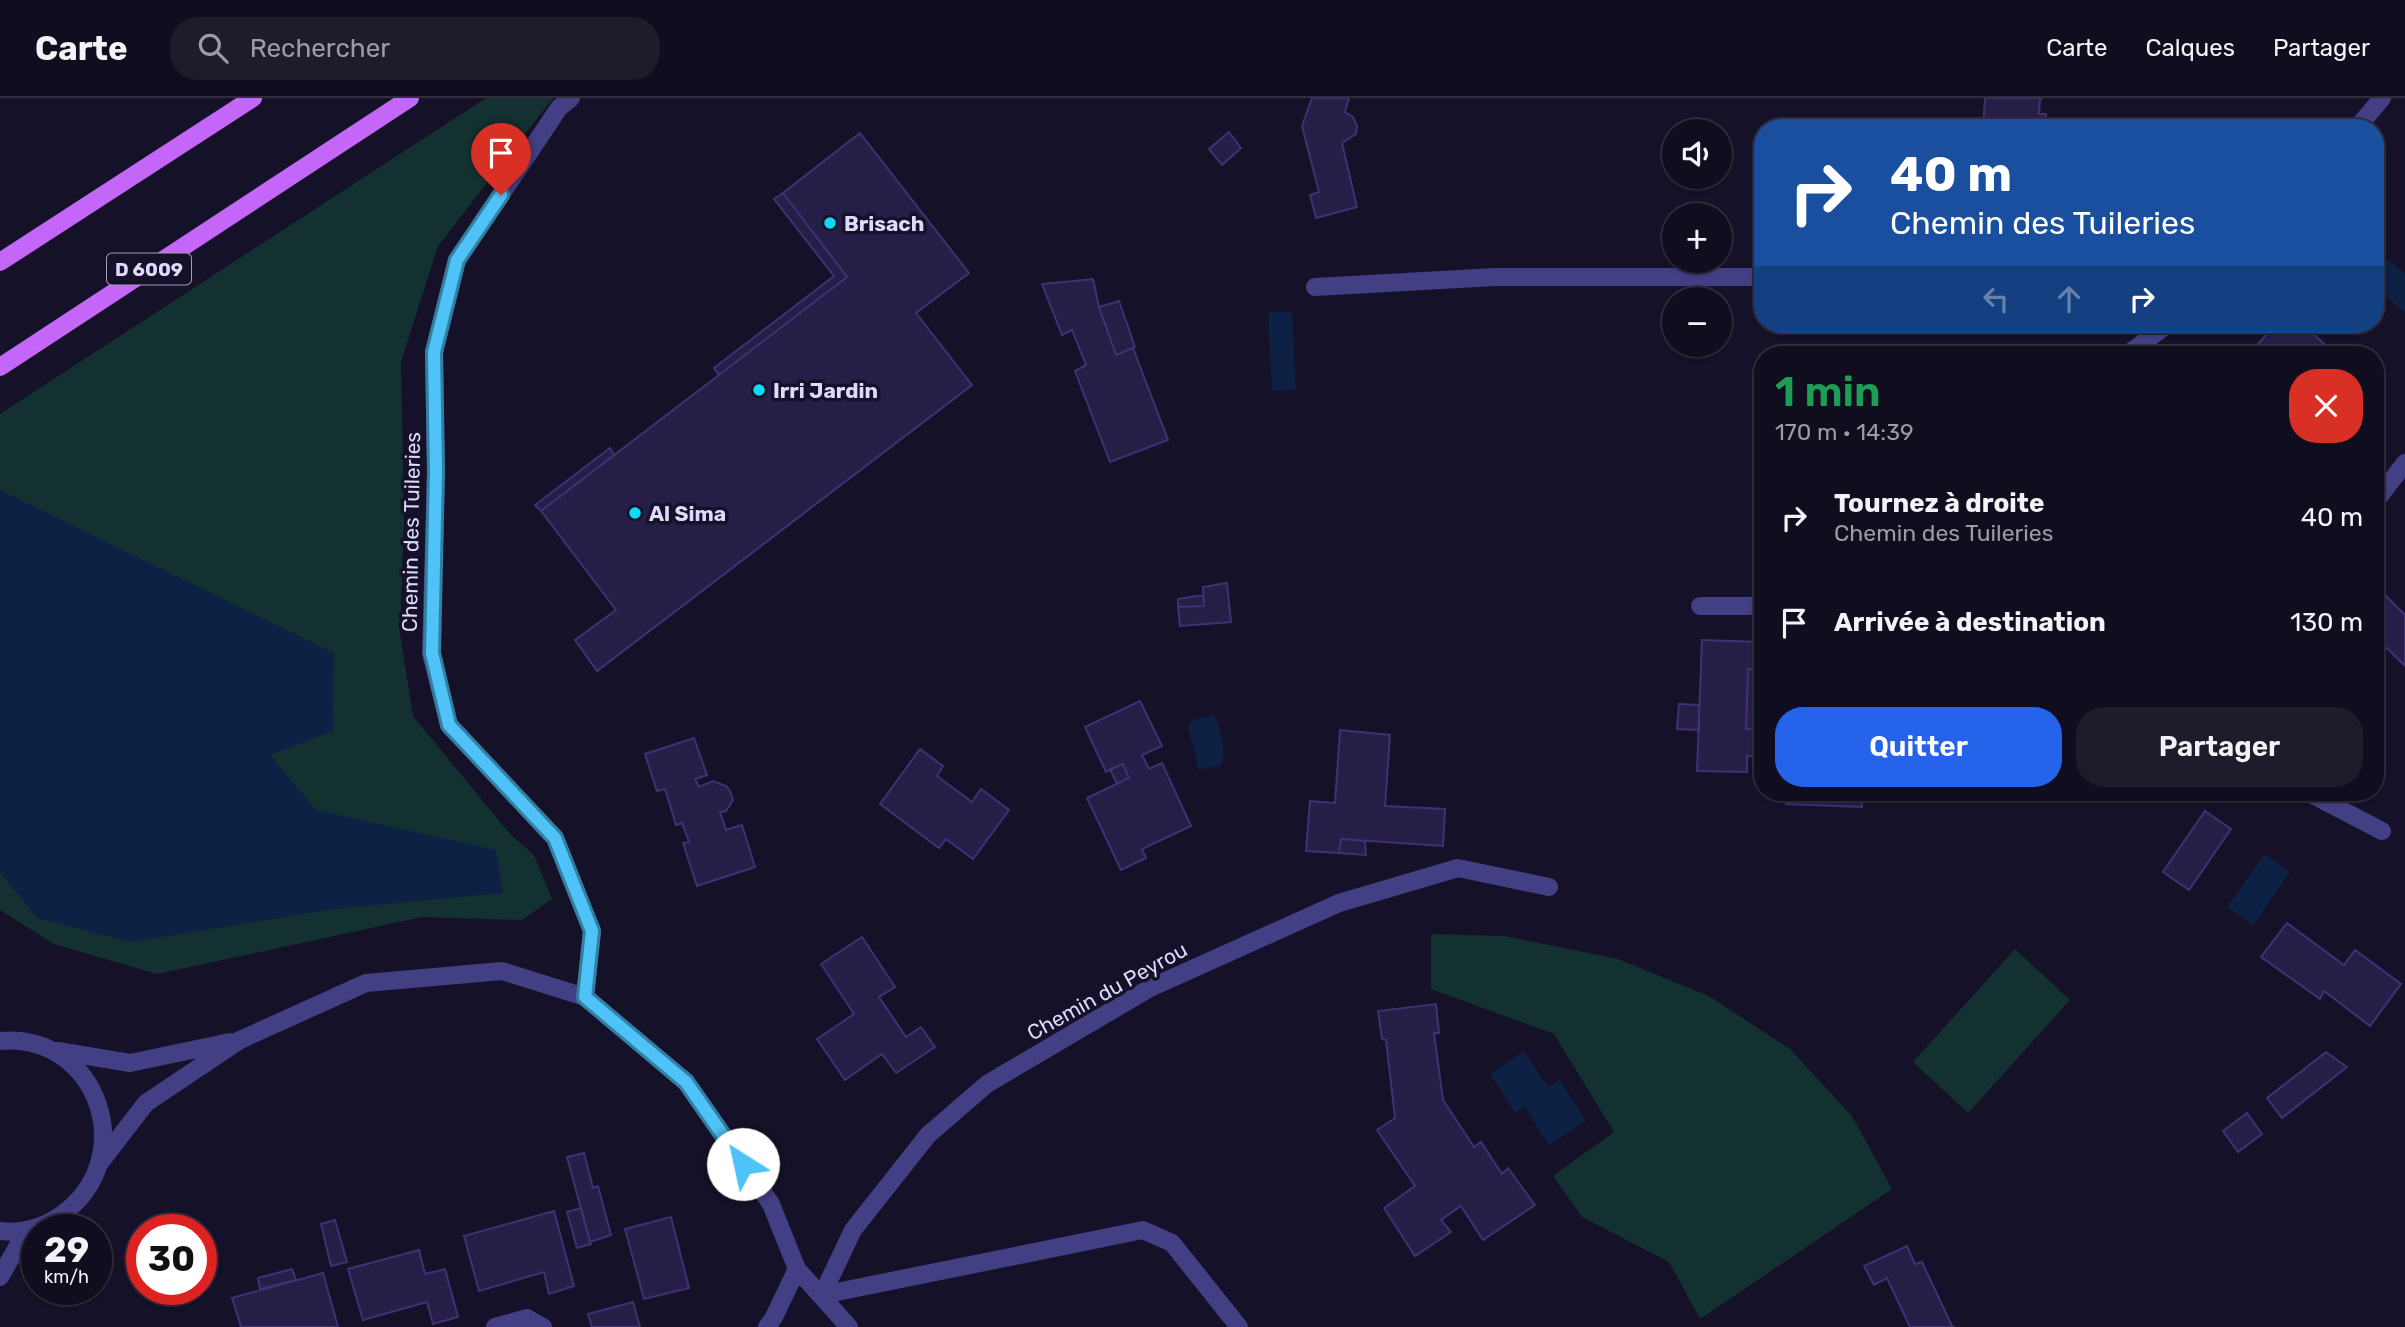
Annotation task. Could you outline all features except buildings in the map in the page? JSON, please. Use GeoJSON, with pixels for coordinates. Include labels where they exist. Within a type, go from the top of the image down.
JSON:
{"type":"FeatureCollection","features":[{"type":"Feature","properties":{"kind":"main road"},"geometry":{"type":"LineString","coordinates":[[0,262],[253,98]]}},
{"type":"Feature","properties":{"kind":"main road","name":"D 6009"},"geometry":{"type":"LineString","coordinates":[[0,367],[410,98]]}},
{"type":"Feature","properties":{"kind":"street","name":"Chemin des Tuileries"},"geometry":{"type":"LineString","coordinates":[[571,98],[559,108],[457,260],[434,352],[436,472],[432,653],[449,725],[555,838],[592,931],[585,997]]}},
{"type":"Feature","properties":{"kind":"street"},"geometry":{"type":"LineString","coordinates":[[2364,119],[2382,98]]}},
{"type":"Feature","properties":{"kind":"street"},"geometry":{"type":"LineString","coordinates":[[1315,287],[1495,277],[1754,277]]}},
{"type":"Feature","properties":{"kind":"street"},"geometry":{"type":"LineString","coordinates":[[2139,346],[2156,333]]}},
{"type":"Feature","properties":{"kind":"street"},"geometry":{"type":"LineString","coordinates":[[2384,491],[2405,464]]}},
{"type":"Feature","properties":{"kind":"street"},"geometry":{"type":"LineString","coordinates":[[1700,606],[1754,606]]}},
{"type":"Feature","properties":{"kind":"street"},"geometry":{"type":"LineString","coordinates":[[2324,801],[2382,831]]}},
{"type":"Feature","properties":{"kind":"street","name":"Chemin du Peyrou"},"geometry":{"type":"LineString","coordinates":[[822,1295],[853,1230],[928,1135],[987,1084],[1150,988],[1339,903],[1458,868],[1549,887]]}},
{"type":"Feature","properties":{"kind":"street"},"geometry":{"type":"LineString","coordinates":[[99,1164],[146,1103],[240,1040],[366,983],[502,971],[585,997],[686,1082],[771,1204],[797,1269],[849,1327]]}},
{"type":"Feature","properties":{"kind":"street"},"geometry":{"type":"LineString","coordinates":[[5,1038],[34,1043],[74,1066],[91,1086],[101,1111],[104,1138],[99,1164],[89,1188],[63,1214]]}},
{"type":"Feature","properties":{"kind":"street"},"geometry":{"type":"LineString","coordinates":[[52,1051],[130,1063],[240,1040]]}},
{"type":"Feature","properties":{"kind":"street"},"geometry":{"type":"LineString","coordinates":[[0,1231],[21,1230]]}},
{"type":"Feature","properties":{"kind":"street"},"geometry":{"type":"LineString","coordinates":[[822,1295],[1143,1230],[1172,1243],[1239,1327]]}},
{"type":"Feature","properties":{"kind":"street"},"geometry":{"type":"LineString","coordinates":[[0,1277],[21,1240]]}},
{"type":"Feature","properties":{"kind":"street"},"geometry":{"type":"LineString","coordinates":[[767,1327],[797,1269]]}},
{"type":"Feature","properties":{"kind":"street"},"geometry":{"type":"LineString","coordinates":[[495,1327],[527,1318],[543,1327]]}},
{"type":"Feature","properties":{"kind":"green space"},"geometry":{"type":"Polygon","coordinates":[[[486,98],[553,98],[438,246],[401,362],[404,518],[400,633],[413,716],[510,834],[534,855],[552,899],[522,920],[422,917],[157,974],[54,944],[0,910],[0,414],[486,98]]]}},
{"type":"Feature","properties":{"kind":"green space"},"geometry":{"type":"Polygon","coordinates":[[[1431,934],[1504,936],[1618,959],[1709,996],[1790,1049],[1852,1116],[1892,1189],[1700,1319],[1669,1262],[1582,1217],[1553,1176],[1614,1132],[1554,1034],[1431,989],[1431,934]]]}},
{"type":"Feature","properties":{"kind":"green space"},"geometry":{"type":"Polygon","coordinates":[[[2015,949],[2070,1000],[1968,1113],[1913,1062],[2015,949]]]}},
{"type":"Feature","properties":{"kind":"water"},"geometry":{"type":"Polygon","coordinates":[[[2387,259],[2405,274],[2405,313],[2384,296],[2384,263],[2387,259]]]}},
{"type":"Feature","properties":{"kind":"water"},"geometry":{"type":"Polygon","coordinates":[[[1292,311],[1296,390],[1272,391],[1268,312],[1292,311]]]}},
{"type":"Feature","properties":{"kind":"water"},"geometry":{"type":"Polygon","coordinates":[[[0,490],[334,653],[333,731],[270,755],[316,810],[496,850],[503,893],[335,909],[131,942],[37,918],[0,872],[0,490]]]}},
{"type":"Feature","properties":{"kind":"water"},"geometry":{"type":"Polygon","coordinates":[[[1214,715],[1221,734],[1223,758],[1221,765],[1199,770],[1188,727],[1192,720],[1214,715]]]}},
{"type":"Feature","properties":{"kind":"water"},"geometry":{"type":"Polygon","coordinates":[[[2265,854],[2290,872],[2253,925],[2227,907],[2265,854]]]}},
{"type":"Feature","properties":{"kind":"water"},"geometry":{"type":"Polygon","coordinates":[[[1524,1051],[1548,1087],[1560,1080],[1586,1121],[1549,1145],[1525,1107],[1515,1113],[1490,1074],[1524,1051]]]}},
{"type":"Feature","properties":{"kind":"place","name":"Brisach"},"geometry":{"type":"Point","coordinates":[830,223]}},
{"type":"Feature","properties":{"kind":"place","name":"Irri Jardin"},"geometry":{"type":"Point","coordinates":[759,390]}},
{"type":"Feature","properties":{"kind":"place","name":"Al Sima"},"geometry":{"type":"Point","coordinates":[635,513]}},
{"type":"Feature","properties":{"kind":"route"},"geometry":{"type":"LineString","coordinates":[[501,195],[457,260],[434,352],[436,472],[432,653],[449,725],[555,838],[592,931],[585,997],[686,1082],[743,1164]]}}]}
